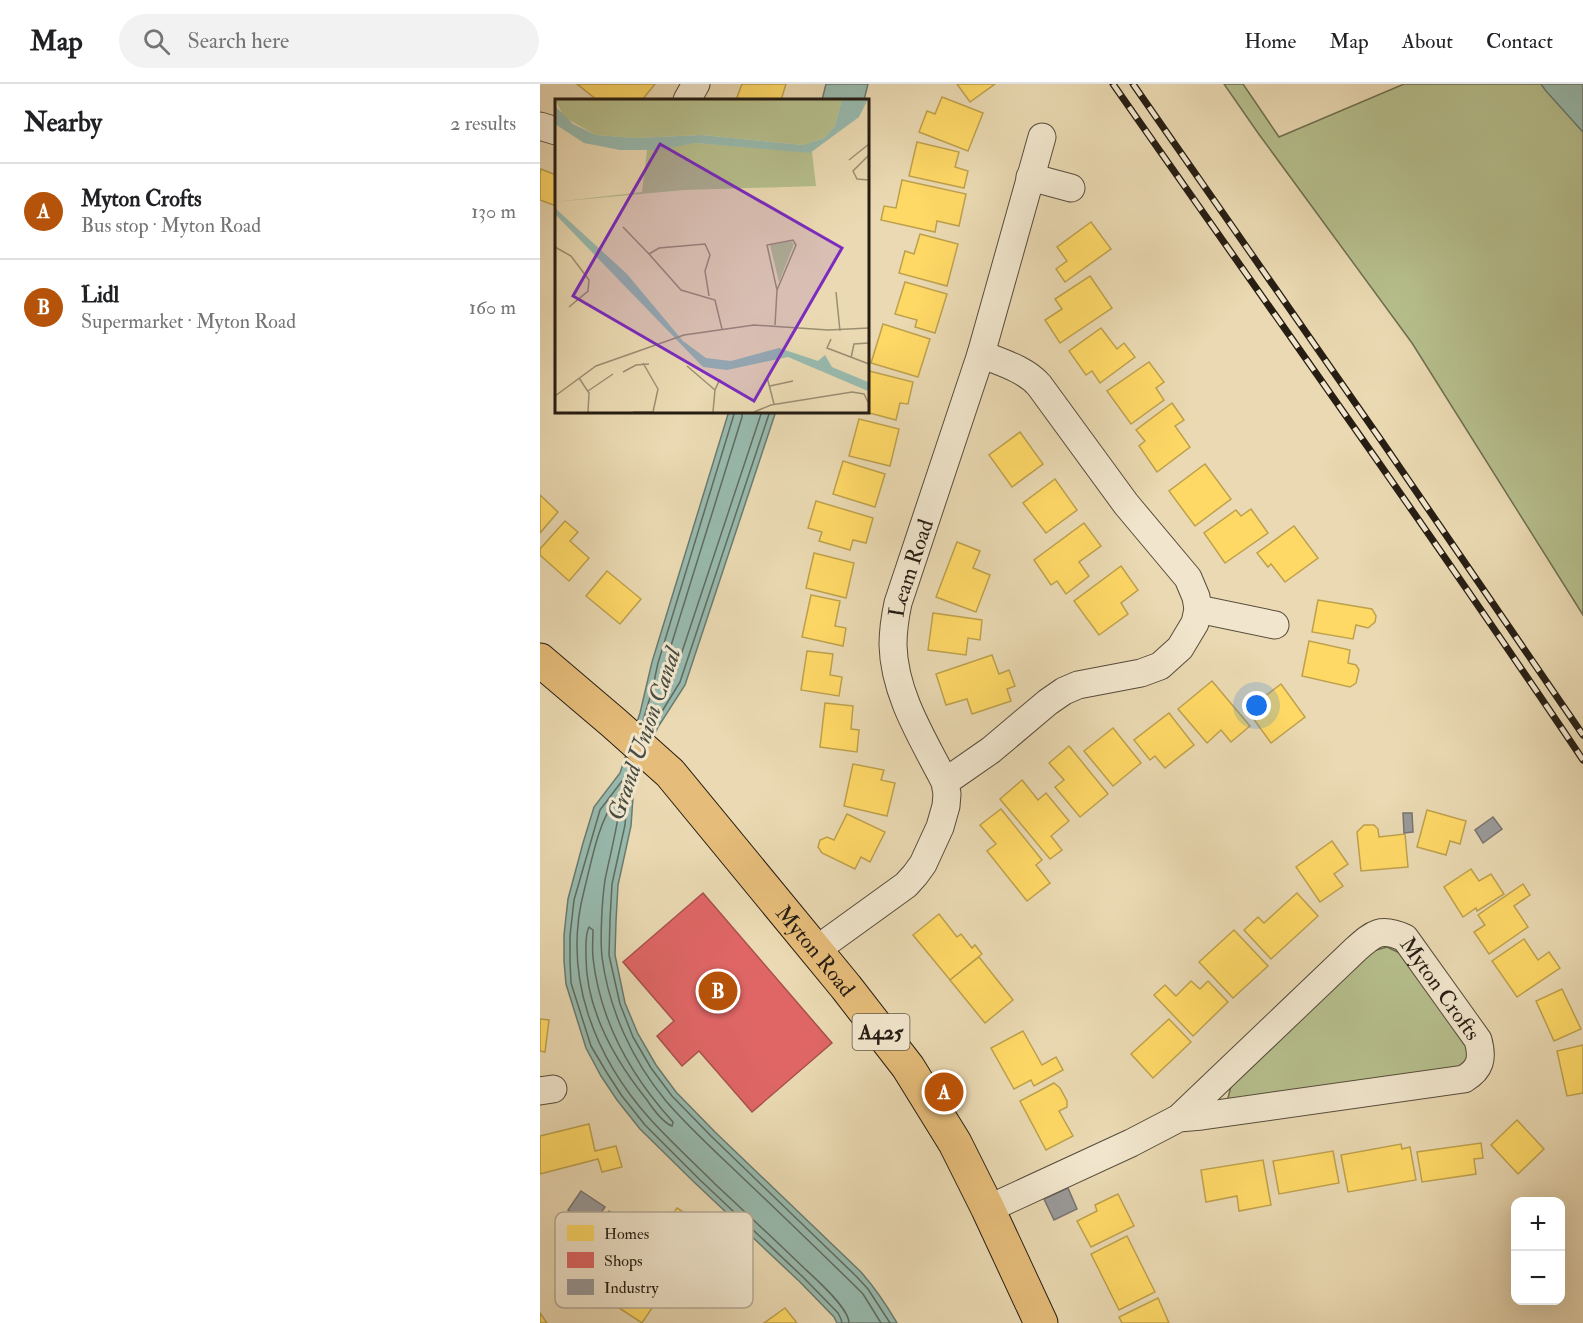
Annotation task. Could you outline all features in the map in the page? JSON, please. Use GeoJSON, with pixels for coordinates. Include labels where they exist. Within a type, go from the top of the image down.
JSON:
{"type":"FeatureCollection","features":[{"type":"Feature","properties":{"kind":"main road","name":"Myton Road"},"geometry":{"type":"LineString","coordinates":[[540,660],[670,773],[846,987],[908,1067],[955,1143],[1041,1323]]}},
{"type":"Feature","properties":{"kind":"street"},"geometry":{"type":"LineString","coordinates":[[688,99],[696,84]]}},
{"type":"Feature","properties":{"kind":"street"},"geometry":{"type":"LineString","coordinates":[[540,126],[555,131]]}},
{"type":"Feature","properties":{"kind":"street","name":"Leam Road"},"geometry":{"type":"LineString","coordinates":[[816,950],[906,885],[928,855],[946,806],[945,782],[902,692],[893,646],[894,625],[898,603],[981,354],[1042,137]]}},
{"type":"Feature","properties":{"kind":"street"},"geometry":{"type":"LineString","coordinates":[[1030,177],[1071,188]]}},
{"type":"Feature","properties":{"kind":"street"},"geometry":{"type":"LineString","coordinates":[[945,782],[991,750],[1064,691],[1078,685],[1141,673],[1160,666],[1180,648],[1195,623],[1198,609],[1188,578],[1126,504],[1039,385],[1026,374],[981,354]]}},
{"type":"Feature","properties":{"kind":"street"},"geometry":{"type":"LineString","coordinates":[[1198,609],[1275,625]]}},
{"type":"Feature","properties":{"kind":"street","name":"Myton Crofts"},"geometry":{"type":"LineString","coordinates":[[988,1209],[1131,1143],[1179,1118],[1356,949],[1368,938],[1380,932],[1392,932],[1405,938],[1478,1040],[1481,1052],[1479,1063],[1473,1074],[1464,1079],[1179,1118]]}},
{"type":"Feature","properties":{"kind":"green space"},"geometry":{"type":"Polygon","coordinates":[[[1224,84],[1243,84],[1279,137],[1404,84],[1541,84],[1583,132],[1583,615],[1412,343],[1224,84]]]}},
{"type":"Feature","properties":{"kind":"green space"},"geometry":{"type":"Polygon","coordinates":[[[1387,947],[1406,956],[1468,1041],[1468,1058],[1463,1069],[1227,1102],[1231,1086],[1369,952],[1387,947]]]}},
{"type":"Feature","properties":{"kind":"water"},"geometry":{"type":"Polygon","coordinates":[[[826,84],[868,84],[864,99],[822,99],[826,84]]]}},
{"type":"Feature","properties":{"kind":"water"},"geometry":{"type":"Polygon","coordinates":[[[1541,84],[1583,84],[1583,132],[1546,91],[1541,84]]]}},
{"type":"Feature","properties":{"kind":"water","name":"Grand Union Canal"},"geometry":{"type":"Polygon","coordinates":[[[729,412],[776,412],[685,685],[658,727],[634,783],[631,826],[618,885],[615,955],[625,1003],[638,1034],[656,1065],[676,1092],[861,1272],[897,1323],[837,1323],[800,1282],[753,1238],[753,1212],[726,1212],[640,1129],[601,1076],[586,1048],[566,984],[564,935],[568,899],[594,807],[620,773],[640,713],[652,662],[729,412]]]}},
{"type":"Feature","properties":{"kind":"building: Homes"},"geometry":{"type":"Polygon","coordinates":[[[577,84],[655,84],[643,99],[596,99],[577,84]]]}},
{"type":"Feature","properties":{"kind":"building: Homes"},"geometry":{"type":"Polygon","coordinates":[[[742,84],[786,84],[781,99],[736,99],[742,84]]]}},
{"type":"Feature","properties":{"kind":"building: Homes"},"geometry":{"type":"Polygon","coordinates":[[[957,84],[995,84],[970,102],[957,84]]]}},
{"type":"Feature","properties":{"kind":"building: Homes"},"geometry":{"type":"Polygon","coordinates":[[[942,97],[983,113],[968,151],[919,132],[927,111],[935,114],[942,97]]]}},
{"type":"Feature","properties":{"kind":"building: Homes"},"geometry":{"type":"Polygon","coordinates":[[[917,142],[959,152],[955,167],[968,171],[964,188],[909,176],[917,142]]]}},
{"type":"Feature","properties":{"kind":"building: Homes"},"geometry":{"type":"Polygon","coordinates":[[[541,169],[555,175],[555,206],[540,200],[541,169]]]}},
{"type":"Feature","properties":{"kind":"building: Homes"},"geometry":{"type":"Polygon","coordinates":[[[902,180],[966,194],[959,226],[937,221],[935,232],[881,220],[884,206],[896,208],[902,180]]]}},
{"type":"Feature","properties":{"kind":"building: Homes"},"geometry":{"type":"Polygon","coordinates":[[[1091,222],[1111,249],[1065,282],[1056,269],[1067,261],[1057,247],[1091,222]]]}},
{"type":"Feature","properties":{"kind":"building: Homes"},"geometry":{"type":"Polygon","coordinates":[[[920,234],[958,244],[947,286],[899,273],[905,251],[914,254],[920,234]]]}},
{"type":"Feature","properties":{"kind":"building: Homes"},"geometry":{"type":"Polygon","coordinates":[[[1090,276],[1112,308],[1060,343],[1045,320],[1062,309],[1055,299],[1090,276]]]}},
{"type":"Feature","properties":{"kind":"building: Homes"},"geometry":{"type":"Polygon","coordinates":[[[905,282],[947,294],[935,333],[915,327],[917,320],[895,314],[905,282]]]}},
{"type":"Feature","properties":{"kind":"building: Homes"},"geometry":{"type":"Polygon","coordinates":[[[883,324],[930,339],[918,377],[871,363],[883,324]]]}},
{"type":"Feature","properties":{"kind":"building: Homes"},"geometry":{"type":"Polygon","coordinates":[[[1101,328],[1117,349],[1124,343],[1135,357],[1100,383],[1092,371],[1086,375],[1069,351],[1101,328]]]}},
{"type":"Feature","properties":{"kind":"building: Homes"},"geometry":{"type":"Polygon","coordinates":[[[1149,362],[1164,382],[1156,388],[1164,400],[1131,424],[1107,391],[1149,362]]]}},
{"type":"Feature","properties":{"kind":"building: Homes"},"geometry":{"type":"Polygon","coordinates":[[[869,371],[913,382],[908,404],[900,403],[896,420],[866,412],[868,412],[869,371]]]}},
{"type":"Feature","properties":{"kind":"building: Homes"},"geometry":{"type":"Polygon","coordinates":[[[1172,403],[1184,420],[1175,426],[1190,447],[1157,472],[1139,446],[1145,441],[1136,430],[1172,403]]]}},
{"type":"Feature","properties":{"kind":"building: Homes"},"geometry":{"type":"Polygon","coordinates":[[[859,419],[899,429],[890,466],[849,456],[859,419]]]}},
{"type":"Feature","properties":{"kind":"building: Homes"},"geometry":{"type":"Polygon","coordinates":[[[1020,432],[1043,464],[1012,487],[989,455],[1020,432]]]}},
{"type":"Feature","properties":{"kind":"building: Homes"},"geometry":{"type":"Polygon","coordinates":[[[843,461],[885,474],[875,507],[833,494],[843,461]]]}},
{"type":"Feature","properties":{"kind":"building: Homes"},"geometry":{"type":"Polygon","coordinates":[[[1205,464],[1231,499],[1195,526],[1169,491],[1205,464]]]}},
{"type":"Feature","properties":{"kind":"building: Homes"},"geometry":{"type":"Polygon","coordinates":[[[1055,479],[1077,510],[1046,533],[1023,503],[1055,479]]]}},
{"type":"Feature","properties":{"kind":"building: Homes"},"geometry":{"type":"Polygon","coordinates":[[[540,495],[558,512],[540,533],[540,495]]]}},
{"type":"Feature","properties":{"kind":"building: Homes"},"geometry":{"type":"Polygon","coordinates":[[[816,501],[873,518],[866,543],[853,540],[850,550],[819,541],[822,532],[808,528],[816,501]]]}},
{"type":"Feature","properties":{"kind":"building: Homes"},"geometry":{"type":"Polygon","coordinates":[[[1251,509],[1268,533],[1225,563],[1204,533],[1236,510],[1241,516],[1251,509]]]}},
{"type":"Feature","properties":{"kind":"building: Homes"},"geometry":{"type":"Polygon","coordinates":[[[565,521],[578,532],[570,541],[589,558],[569,581],[540,555],[540,549],[565,521]]]}},
{"type":"Feature","properties":{"kind":"building: Homes"},"geometry":{"type":"Polygon","coordinates":[[[1084,523],[1101,546],[1079,562],[1089,576],[1066,594],[1057,581],[1051,585],[1034,560],[1084,523]]]}},
{"type":"Feature","properties":{"kind":"building: Homes"},"geometry":{"type":"Polygon","coordinates":[[[1294,526],[1318,558],[1285,582],[1271,564],[1268,567],[1257,553],[1294,526]]]}},
{"type":"Feature","properties":{"kind":"building: Homes"},"geometry":{"type":"Polygon","coordinates":[[[957,542],[980,551],[973,568],[990,575],[976,612],[936,597],[957,542]]]}},
{"type":"Feature","properties":{"kind":"building: Homes"},"geometry":{"type":"Polygon","coordinates":[[[814,553],[854,563],[846,598],[806,588],[814,553]]]}},
{"type":"Feature","properties":{"kind":"building: Homes"},"geometry":{"type":"Polygon","coordinates":[[[1121,566],[1138,590],[1121,603],[1128,614],[1099,635],[1074,601],[1121,566]]]}},
{"type":"Feature","properties":{"kind":"building: Homes"},"geometry":{"type":"Polygon","coordinates":[[[607,571],[641,599],[620,624],[586,596],[607,571]]]}},
{"type":"Feature","properties":{"kind":"building: Homes"},"geometry":{"type":"Polygon","coordinates":[[[811,595],[840,601],[835,626],[846,628],[843,646],[802,637],[811,595]]]}},
{"type":"Feature","properties":{"kind":"building: Homes"},"geometry":{"type":"Polygon","coordinates":[[[1318,600],[1372,609],[1376,616],[1375,622],[1368,628],[1356,625],[1353,639],[1312,632],[1318,600]]]}},
{"type":"Feature","properties":{"kind":"building: Homes"},"geometry":{"type":"Polygon","coordinates":[[[933,613],[982,620],[980,640],[968,638],[966,655],[928,650],[933,613]]]}},
{"type":"Feature","properties":{"kind":"building: Homes"},"geometry":{"type":"Polygon","coordinates":[[[1309,641],[1350,650],[1348,663],[1356,665],[1359,670],[1356,683],[1350,687],[1302,676],[1309,641]]]}},
{"type":"Feature","properties":{"kind":"building: Homes"},"geometry":{"type":"Polygon","coordinates":[[[807,651],[833,654],[830,675],[842,677],[839,696],[801,690],[807,651]]]}},
{"type":"Feature","properties":{"kind":"building: Homes"},"geometry":{"type":"Polygon","coordinates":[[[992,655],[999,674],[1009,670],[1015,686],[1007,689],[1011,701],[972,714],[967,699],[946,705],[936,674],[992,655]]]}},
{"type":"Feature","properties":{"kind":"building: Homes"},"geometry":{"type":"Polygon","coordinates":[[[1212,681],[1250,726],[1231,742],[1221,730],[1207,743],[1178,709],[1212,681]]]}},
{"type":"Feature","properties":{"kind":"building: Homes"},"geometry":{"type":"Polygon","coordinates":[[[1281,684],[1305,717],[1271,743],[1247,710],[1281,684]]]}},
{"type":"Feature","properties":{"kind":"building: Homes"},"geometry":{"type":"Polygon","coordinates":[[[825,703],[853,706],[851,729],[859,730],[857,752],[820,747],[825,703]]]}},
{"type":"Feature","properties":{"kind":"building: Homes"},"geometry":{"type":"Polygon","coordinates":[[[1169,713],[1194,745],[1165,768],[1155,756],[1150,760],[1134,740],[1169,713]]]}},
{"type":"Feature","properties":{"kind":"building: Homes"},"geometry":{"type":"Polygon","coordinates":[[[1113,728],[1141,763],[1113,786],[1084,751],[1113,728]]]}},
{"type":"Feature","properties":{"kind":"building: Homes"},"geometry":{"type":"Polygon","coordinates":[[[1069,746],[1108,794],[1080,817],[1055,787],[1064,780],[1049,763],[1069,746]]]}},
{"type":"Feature","properties":{"kind":"building: Homes"},"geometry":{"type":"Polygon","coordinates":[[[853,764],[884,770],[881,780],[895,783],[887,816],[844,806],[853,764]]]}},
{"type":"Feature","properties":{"kind":"building: Homes"},"geometry":{"type":"Polygon","coordinates":[[[1022,780],[1038,800],[1046,793],[1069,821],[1051,836],[1062,850],[1050,859],[1000,799],[1022,780]]]}},
{"type":"Feature","properties":{"kind":"building: Homes"},"geometry":{"type":"Polygon","coordinates":[[[1001,809],[1042,860],[1036,865],[1050,883],[1027,901],[987,851],[996,844],[980,825],[1001,809]]]}},
{"type":"Feature","properties":{"kind":"building: Homes"},"geometry":{"type":"Polygon","coordinates":[[[1427,810],[1466,821],[1460,844],[1450,841],[1446,855],[1417,847],[1427,810]]]}},
{"type":"Feature","properties":{"kind":"building: Homes"},"geometry":{"type":"Polygon","coordinates":[[[847,814],[885,832],[870,862],[861,857],[855,869],[822,853],[818,847],[820,840],[827,837],[834,840],[847,814]]]}},
{"type":"Feature","properties":{"kind":"building: Homes"},"geometry":{"type":"Polygon","coordinates":[[[1364,825],[1374,825],[1378,829],[1379,837],[1405,834],[1408,867],[1361,871],[1357,832],[1364,825]]]}},
{"type":"Feature","properties":{"kind":"building: Homes"},"geometry":{"type":"Polygon","coordinates":[[[1332,841],[1348,864],[1334,874],[1343,886],[1320,902],[1296,867],[1332,841]]]}},
{"type":"Feature","properties":{"kind":"building: Homes"},"geometry":{"type":"Polygon","coordinates":[[[1471,869],[1479,881],[1491,874],[1504,894],[1463,917],[1444,887],[1471,869]]]}},
{"type":"Feature","properties":{"kind":"building: Homes"},"geometry":{"type":"Polygon","coordinates":[[[1523,884],[1530,895],[1514,906],[1528,927],[1489,954],[1474,932],[1485,925],[1478,915],[1523,884]]]}},
{"type":"Feature","properties":{"kind":"building: Homes"},"geometry":{"type":"Polygon","coordinates":[[[1297,893],[1318,916],[1271,959],[1244,930],[1258,917],[1264,923],[1297,893]]]}},
{"type":"Feature","properties":{"kind":"building: Homes"},"geometry":{"type":"Polygon","coordinates":[[[939,914],[957,937],[961,934],[972,948],[975,945],[982,954],[950,980],[913,935],[939,914]]]}},
{"type":"Feature","properties":{"kind":"building: Homes"},"geometry":{"type":"Polygon","coordinates":[[[1234,930],[1268,966],[1233,998],[1199,962],[1234,930]]]}},
{"type":"Feature","properties":{"kind":"building: Homes"},"geometry":{"type":"Polygon","coordinates":[[[1524,939],[1538,960],[1549,952],[1560,968],[1517,997],[1492,961],[1524,939]]]}},
{"type":"Feature","properties":{"kind":"building: Homes"},"geometry":{"type":"Polygon","coordinates":[[[979,957],[1013,1000],[985,1023],[950,980],[979,957]]]}},
{"type":"Feature","properties":{"kind":"building: Homes"},"geometry":{"type":"Polygon","coordinates":[[[1191,981],[1200,989],[1208,981],[1228,1002],[1193,1036],[1154,995],[1165,985],[1176,996],[1191,981]]]}},
{"type":"Feature","properties":{"kind":"building: Homes"},"geometry":{"type":"Polygon","coordinates":[[[1562,989],[1581,1029],[1554,1041],[1536,1001],[1562,989]]]}},
{"type":"Feature","properties":{"kind":"building: Homes"},"geometry":{"type":"Polygon","coordinates":[[[540,1019],[549,1020],[545,1052],[540,1051],[540,1019]]]}},
{"type":"Feature","properties":{"kind":"building: Homes"},"geometry":{"type":"Polygon","coordinates":[[[1169,1019],[1191,1042],[1153,1078],[1131,1054],[1169,1019]]]}},
{"type":"Feature","properties":{"kind":"building: Homes"},"geometry":{"type":"Polygon","coordinates":[[[1023,1031],[1042,1065],[1056,1057],[1063,1070],[1034,1086],[1031,1080],[1014,1089],[991,1048],[1023,1031]]]}},
{"type":"Feature","properties":{"kind":"building: Homes"},"geometry":{"type":"Polygon","coordinates":[[[1583,1045],[1583,1093],[1567,1096],[1557,1051],[1583,1045]]]}},
{"type":"Feature","properties":{"kind":"building: Homes"},"geometry":{"type":"Polygon","coordinates":[[[1054,1083],[1060,1088],[1067,1101],[1067,1107],[1059,1111],[1073,1136],[1046,1150],[1020,1101],[1054,1083]]]}},
{"type":"Feature","properties":{"kind":"building: Homes"},"geometry":{"type":"Polygon","coordinates":[[[1517,1120],[1544,1149],[1518,1174],[1491,1145],[1517,1120]]]}},
{"type":"Feature","properties":{"kind":"building: Homes"},"geometry":{"type":"Polygon","coordinates":[[[589,1124],[595,1151],[616,1146],[622,1167],[602,1172],[598,1159],[540,1174],[540,1136],[589,1124]]]}},
{"type":"Feature","properties":{"kind":"building: Homes"},"geometry":{"type":"Polygon","coordinates":[[[1481,1143],[1483,1158],[1474,1159],[1476,1174],[1422,1182],[1417,1152],[1481,1143]]]}},
{"type":"Feature","properties":{"kind":"building: Homes"},"geometry":{"type":"Polygon","coordinates":[[[1401,1144],[1402,1149],[1410,1147],[1416,1180],[1348,1192],[1341,1155],[1401,1144]]]}},
{"type":"Feature","properties":{"kind":"building: Homes"},"geometry":{"type":"Polygon","coordinates":[[[1333,1151],[1339,1183],[1279,1194],[1273,1161],[1333,1151]]]}},
{"type":"Feature","properties":{"kind":"building: Homes"},"geometry":{"type":"Polygon","coordinates":[[[1263,1160],[1271,1205],[1239,1211],[1237,1196],[1206,1202],[1201,1170],[1263,1160]]]}},
{"type":"Feature","properties":{"kind":"building: Homes"},"geometry":{"type":"Polygon","coordinates":[[[1118,1194],[1134,1226],[1091,1247],[1077,1221],[1097,1211],[1095,1205],[1118,1194]]]}},
{"type":"Feature","properties":{"kind":"building: Homes"},"geometry":{"type":"Polygon","coordinates":[[[1127,1236],[1155,1292],[1119,1310],[1091,1254],[1127,1236]]]}},
{"type":"Feature","properties":{"kind":"building: Homes"},"geometry":{"type":"Polygon","coordinates":[[[1158,1298],[1169,1323],[1122,1323],[1119,1317],[1158,1298]]]}},
{"type":"Feature","properties":{"kind":"building: Homes"},"geometry":{"type":"Polygon","coordinates":[[[619,1308],[652,1308],[642,1323],[619,1308]]]}},
{"type":"Feature","properties":{"kind":"building: Homes"},"geometry":{"type":"Polygon","coordinates":[[[785,1308],[797,1323],[764,1323],[785,1308]]]}},
{"type":"Feature","properties":{"kind":"building: Homes"},"geometry":{"type":"Polygon","coordinates":[[[540,1313],[547,1323],[540,1323],[540,1313]]]}},
{"type":"Feature","properties":{"kind":"building: Shops"},"geometry":{"type":"Polygon","coordinates":[[[703,893],[832,1043],[752,1112],[699,1051],[682,1066],[657,1036],[674,1021],[623,962],[703,893]]]}},
{"type":"Feature","properties":{"kind":"building: Industry"},"geometry":{"type":"Polygon","coordinates":[[[1403,813],[1412,813],[1413,832],[1404,833],[1403,813]]]}},
{"type":"Feature","properties":{"kind":"building: Industry"},"geometry":{"type":"Polygon","coordinates":[[[1493,817],[1502,829],[1483,843],[1475,830],[1493,817]]]}},
{"type":"Feature","properties":{"kind":"building: Industry"},"geometry":{"type":"Polygon","coordinates":[[[1068,1188],[1077,1209],[1054,1220],[1044,1199],[1068,1188]]]}},
{"type":"Feature","properties":{"kind":"building: Industry"},"geometry":{"type":"Polygon","coordinates":[[[581,1191],[605,1207],[602,1212],[571,1212],[568,1210],[581,1191]]]}},
{"type":"Feature","properties":{"kind":"railway"},"geometry":{"type":"LineString","coordinates":[[1113,84],[1408,505],[1583,760]]}},
{"type":"Feature","properties":{"kind":"railway"},"geometry":{"type":"LineString","coordinates":[[1133,84],[1583,735]]}},
{"type":"Feature","properties":{"kind":"place","name":"Lidl"},"geometry":{"type":"Point","coordinates":[718,991]}},
{"type":"Feature","properties":{"kind":"place","name":"Myton Crofts"},"geometry":{"type":"Point","coordinates":[944,1092]}}]}
